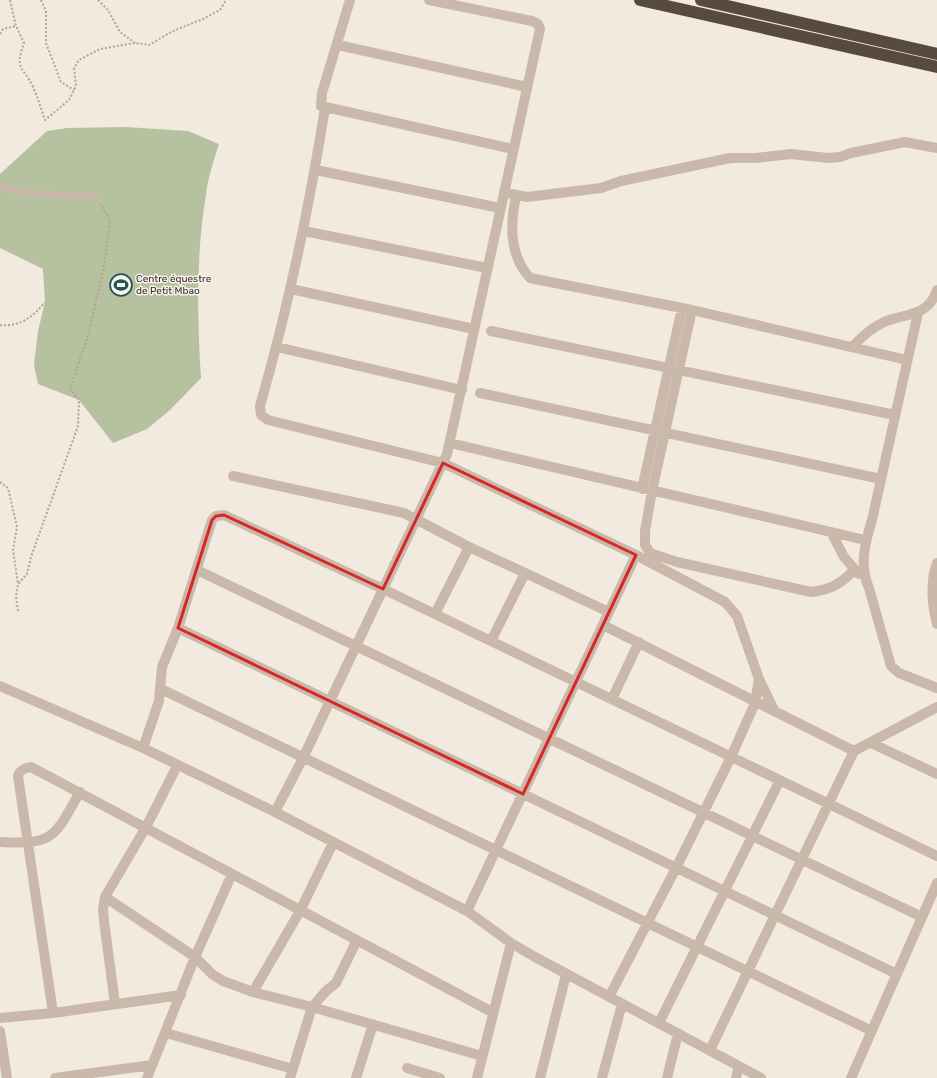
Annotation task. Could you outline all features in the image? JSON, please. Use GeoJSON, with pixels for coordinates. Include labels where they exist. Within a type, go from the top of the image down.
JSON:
{"type":"FeatureCollection","features":[{"type":"Feature","properties":{"kind":"highway"},"geometry":{"type":"LineString","coordinates":[[640,0],[937,67]]}},
{"type":"Feature","properties":{"kind":"highway"},"geometry":{"type":"LineString","coordinates":[[701,0],[937,54]]}},
{"type":"Feature","properties":{"kind":"street"},"geometry":{"type":"LineString","coordinates":[[350,0],[338,45],[322,93],[322,106],[325,108],[513,149]]}},
{"type":"Feature","properties":{"kind":"street"},"geometry":{"type":"LineString","coordinates":[[275,812],[303,758],[443,463],[450,443],[540,29],[538,24],[532,21],[429,0]]}},
{"type":"Feature","properties":{"kind":"street"},"geometry":{"type":"LineString","coordinates":[[338,45],[527,87]]}},
{"type":"Feature","properties":{"kind":"street"},"geometry":{"type":"LineString","coordinates":[[325,108],[316,170],[304,230],[277,347],[260,406],[261,415],[268,420],[443,463],[636,555],[725,602],[732,608],[737,616],[759,679],[775,712]]}},
{"type":"Feature","properties":{"kind":"street"},"geometry":{"type":"LineString","coordinates":[[504,192],[516,196],[532,197],[601,188],[621,181],[730,158],[756,158],[791,154],[828,158],[840,157],[851,153],[905,142],[937,148]]}},
{"type":"Feature","properties":{"kind":"street"},"geometry":{"type":"LineString","coordinates":[[316,170],[500,208]]}},
{"type":"Feature","properties":{"kind":"street"},"geometry":{"type":"LineString","coordinates":[[516,196],[512,217],[514,248],[524,271],[530,278],[687,309],[907,360]]}},
{"type":"Feature","properties":{"kind":"street"},"geometry":{"type":"LineString","coordinates":[[304,230],[487,268]]}},
{"type":"Feature","properties":{"kind":"street"},"geometry":{"type":"LineString","coordinates":[[291,288],[474,329]]}},
{"type":"Feature","properties":{"kind":"street"},"geometry":{"type":"LineString","coordinates":[[852,347],[866,332],[884,322],[918,313],[933,300],[937,290]]}},
{"type":"Feature","properties":{"kind":"street"},"geometry":{"type":"LineString","coordinates":[[687,309],[647,490],[645,545],[650,553],[658,557],[811,592],[826,590],[841,583],[854,570]]}},
{"type":"Feature","properties":{"kind":"street"},"geometry":{"type":"LineString","coordinates":[[918,313],[881,479],[865,540],[863,564],[865,579],[869,588],[891,666],[899,673],[937,688]]}},
{"type":"Feature","properties":{"kind":"street"},"geometry":{"type":"LineString","coordinates":[[491,331],[895,415]]}},
{"type":"Feature","properties":{"kind":"street"},"geometry":{"type":"LineString","coordinates":[[277,347],[462,390]]}},
{"type":"Feature","properties":{"kind":"street"},"geometry":{"type":"LineString","coordinates":[[480,393],[881,479]]}},
{"type":"Feature","properties":{"kind":"street"},"geometry":{"type":"LineString","coordinates":[[450,443],[865,540]]}},
{"type":"Feature","properties":{"kind":"street"},"geometry":{"type":"LineString","coordinates":[[233,476],[390,508],[416,519],[469,547],[609,612]]}},
{"type":"Feature","properties":{"kind":"street"},"geometry":{"type":"LineString","coordinates":[[143,748],[155,716],[161,689],[160,676],[162,667],[178,628],[212,520],[216,516],[224,515],[383,589],[937,856]]}},
{"type":"Feature","properties":{"kind":"street"},"geometry":{"type":"LineString","coordinates":[[831,532],[844,556],[854,570],[865,579]]}},
{"type":"Feature","properties":{"kind":"street"},"geometry":{"type":"LineString","coordinates":[[435,614],[469,547]]}},
{"type":"Feature","properties":{"kind":"street"},"geometry":{"type":"LineString","coordinates":[[467,911],[636,555]]}},
{"type":"Feature","properties":{"kind":"street"},"geometry":{"type":"LineString","coordinates":[[937,563],[934,578],[937,624]]}},
{"type":"Feature","properties":{"kind":"street"},"geometry":{"type":"LineString","coordinates":[[197,570],[922,917]]}},
{"type":"Feature","properties":{"kind":"street"},"geometry":{"type":"LineString","coordinates":[[490,641],[525,573]]}},
{"type":"Feature","properties":{"kind":"street"},"geometry":{"type":"LineString","coordinates":[[603,626],[638,642],[755,703],[854,751]]}},
{"type":"Feature","properties":{"kind":"street"},"geometry":{"type":"LineString","coordinates":[[178,628],[897,974]]}},
{"type":"Feature","properties":{"kind":"street"},"geometry":{"type":"LineString","coordinates":[[612,699],[638,642]]}},
{"type":"Feature","properties":{"kind":"street"},"geometry":{"type":"LineString","coordinates":[[609,997],[648,924],[731,757],[755,703],[759,679]]}},
{"type":"Feature","properties":{"kind":"street"},"geometry":{"type":"LineString","coordinates":[[0,686],[143,748],[177,766],[275,812],[467,911],[511,943],[566,975],[762,1078]]}},
{"type":"Feature","properties":{"kind":"street"},"geometry":{"type":"LineString","coordinates":[[161,689],[696,948],[872,1031]]}},
{"type":"Feature","properties":{"kind":"street"},"geometry":{"type":"LineString","coordinates":[[710,1050],[854,751],[937,707]]}},
{"type":"Feature","properties":{"kind":"street"},"geometry":{"type":"LineString","coordinates":[[871,743],[937,774]]}},
{"type":"Feature","properties":{"kind":"street"},"geometry":{"type":"LineString","coordinates":[[115,1004],[104,921],[103,909],[105,897],[146,827],[177,766]]}},
{"type":"Feature","properties":{"kind":"street"},"geometry":{"type":"LineString","coordinates":[[53,1013],[18,776],[20,771],[31,767],[492,1012]]}},
{"type":"Feature","properties":{"kind":"street"},"geometry":{"type":"LineString","coordinates":[[659,1023],[780,780]]}},
{"type":"Feature","properties":{"kind":"street"},"geometry":{"type":"LineString","coordinates":[[0,842],[27,843],[41,841],[51,835],[60,828],[80,792]]}},
{"type":"Feature","properties":{"kind":"street"},"geometry":{"type":"LineString","coordinates":[[253,992],[300,911],[333,843]]}},
{"type":"Feature","properties":{"kind":"street"},"geometry":{"type":"LineString","coordinates":[[147,1078],[196,957],[232,874]]}},
{"type":"Feature","properties":{"kind":"street"},"geometry":{"type":"LineString","coordinates":[[851,1078],[937,883]]}},
{"type":"Feature","properties":{"kind":"street"},"geometry":{"type":"LineString","coordinates":[[105,897],[196,957],[212,974],[223,981],[253,992],[373,1024],[482,1056]]}},
{"type":"Feature","properties":{"kind":"street"},"geometry":{"type":"LineString","coordinates":[[166,1033],[291,1073],[312,1007],[326,991],[336,983],[357,940]]}},
{"type":"Feature","properties":{"kind":"street"},"geometry":{"type":"LineString","coordinates":[[477,1078],[492,1012],[511,943]]}},
{"type":"Feature","properties":{"kind":"street"},"geometry":{"type":"LineString","coordinates":[[540,1078],[566,975]]}},
{"type":"Feature","properties":{"kind":"street"},"geometry":{"type":"LineString","coordinates":[[0,1018],[53,1013],[181,995]]}},
{"type":"Feature","properties":{"kind":"street"},"geometry":{"type":"LineString","coordinates":[[602,1078],[622,1004]]}},
{"type":"Feature","properties":{"kind":"street"},"geometry":{"type":"LineString","coordinates":[[356,1078],[373,1024]]}},
{"type":"Feature","properties":{"kind":"street"},"geometry":{"type":"LineString","coordinates":[[0,1031],[7,1078]]}},
{"type":"Feature","properties":{"kind":"street"},"geometry":{"type":"LineString","coordinates":[[667,1078],[678,1033]]}},
{"type":"Feature","properties":{"kind":"street"},"geometry":{"type":"LineString","coordinates":[[55,1078],[152,1065]]}},
{"type":"Feature","properties":{"kind":"street"},"geometry":{"type":"LineString","coordinates":[[736,1078],[739,1066]]}},
{"type":"Feature","properties":{"kind":"street"},"geometry":{"type":"LineString","coordinates":[[407,1068],[439,1078]]}},
{"type":"Feature","properties":{"kind":"lane"},"geometry":{"type":"LineString","coordinates":[[0,186],[18,192],[53,195],[97,196]]}},
{"type":"Feature","properties":{"kind":"path"},"geometry":{"type":"LineString","coordinates":[[10,0],[16,26],[24,43],[20,57],[21,69],[32,85],[45,120],[69,100],[76,86],[74,68],[79,60],[100,48],[134,43],[149,45],[173,31],[203,19],[220,10],[226,0]]}},
{"type":"Feature","properties":{"kind":"path"},"geometry":{"type":"LineString","coordinates":[[41,0],[46,11],[46,42],[61,82],[74,90]]}},
{"type":"Feature","properties":{"kind":"path"},"geometry":{"type":"LineString","coordinates":[[99,0],[108,10],[120,32],[134,43]]}},
{"type":"Feature","properties":{"kind":"path"},"geometry":{"type":"LineString","coordinates":[[0,34],[3,29],[16,26]]}},
{"type":"Feature","properties":{"kind":"path"},"geometry":{"type":"LineString","coordinates":[[18,584],[28,574],[31,557],[78,426],[79,400],[70,388],[87,339],[103,272],[110,222],[97,196]]}},
{"type":"Feature","properties":{"kind":"path"},"geometry":{"type":"LineString","coordinates":[[0,325],[17,325],[34,315],[45,302]]}},
{"type":"Feature","properties":{"kind":"path"},"geometry":{"type":"LineString","coordinates":[[0,482],[8,488],[17,527],[13,550],[18,584],[16,597],[18,611]]}},
{"type":"Feature","properties":{"kind":"highlighted area"},"geometry":{"type":"Polygon","coordinates":[[[443,463],[636,555],[523,794],[178,628],[212,520],[216,516],[224,515],[383,589],[443,463]]]}},
{"type":"Feature","properties":{"kind":"green space","name":"Centre équestre de Petit Mbao"},"geometry":{"type":"Polygon","coordinates":[[[126,127],[188,131],[219,144],[207,188],[200,240],[198,309],[201,378],[170,410],[147,429],[113,443],[79,400],[38,384],[34,365],[38,331],[45,302],[43,269],[0,248],[0,174],[47,131],[67,128],[126,127]]]}},
{"type":"Feature","properties":{"kind":"place","name":"Centre équestre de Petit Mbao"},"geometry":{"type":"Point","coordinates":[121,285]}}]}
